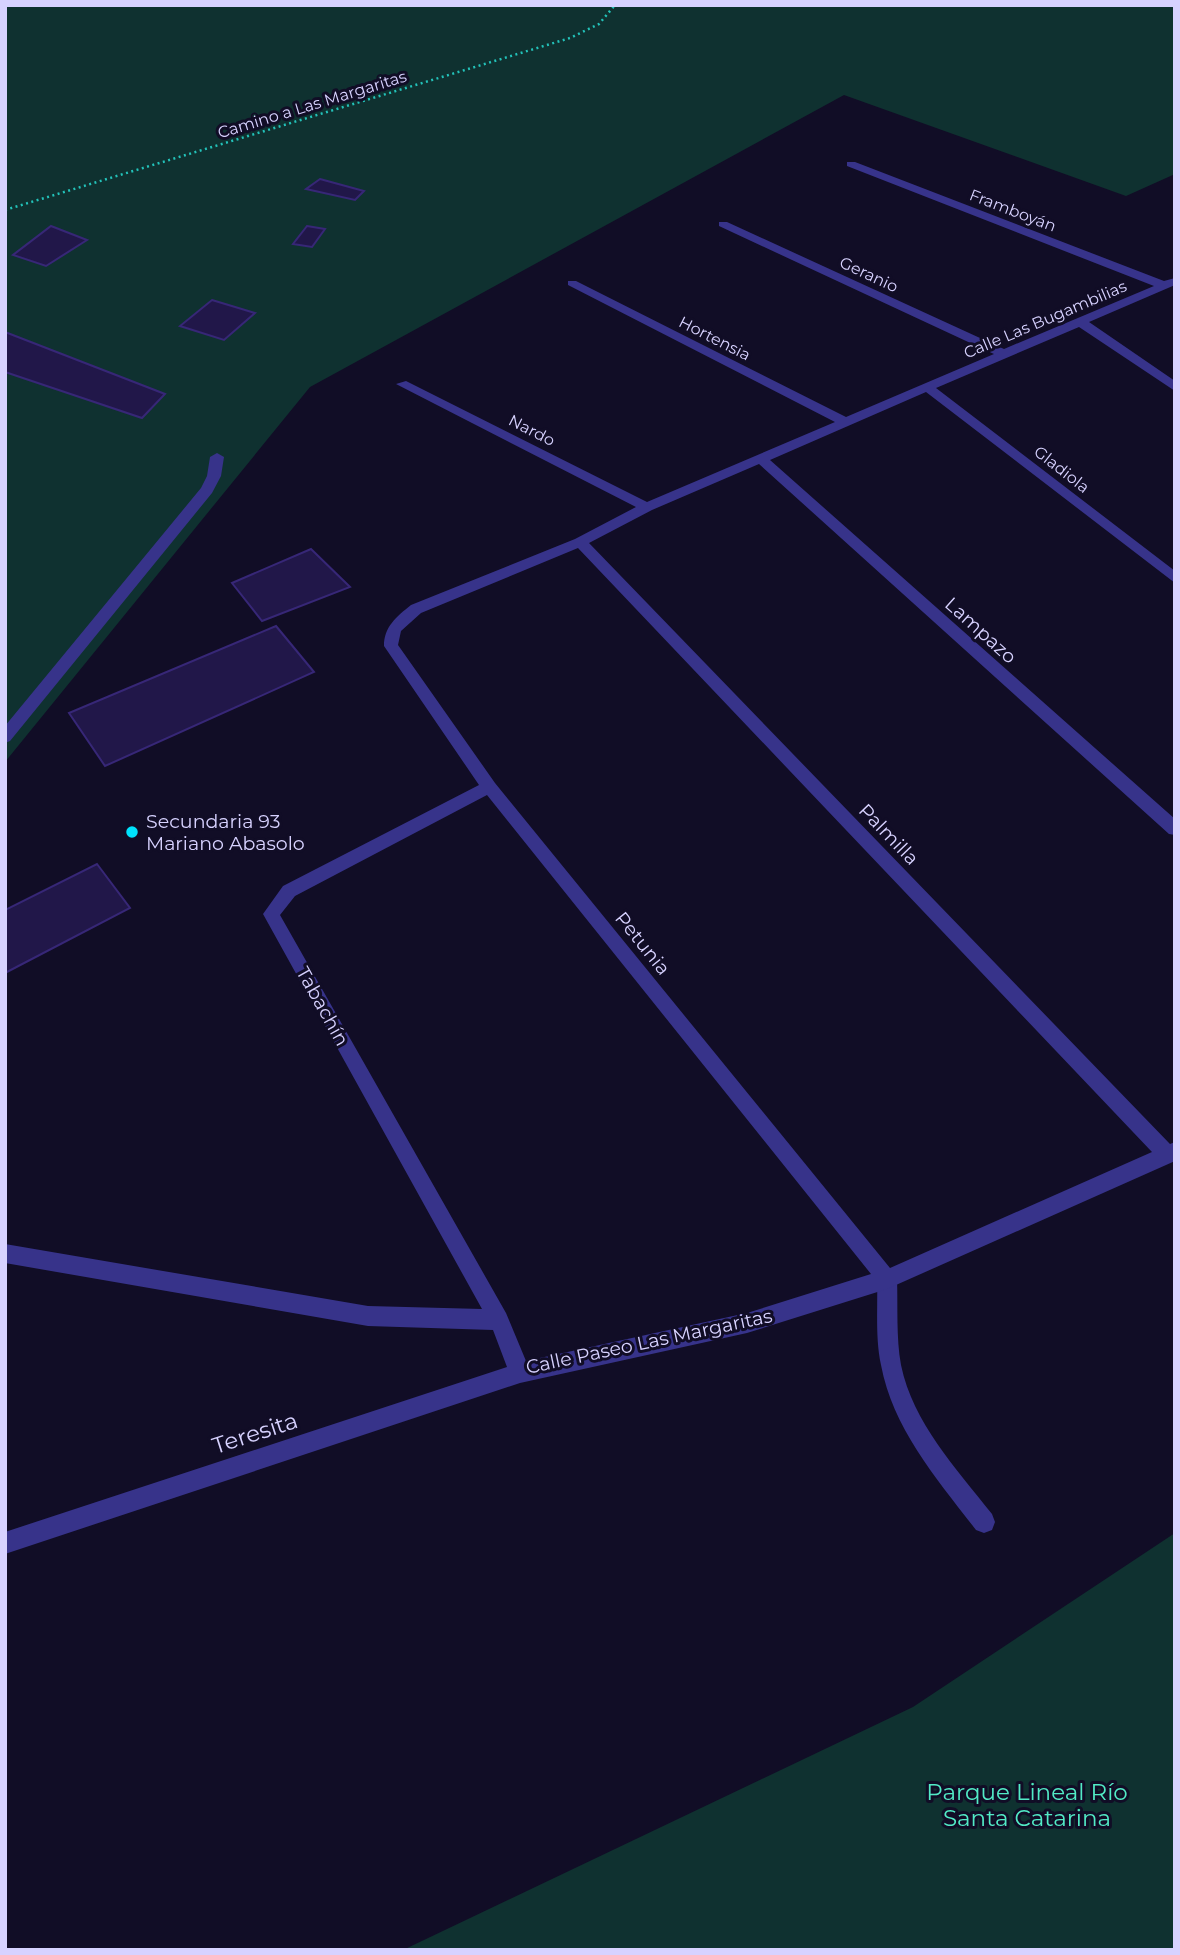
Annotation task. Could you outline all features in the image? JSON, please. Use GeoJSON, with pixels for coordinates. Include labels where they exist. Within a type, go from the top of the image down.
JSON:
{"type":"FeatureCollection","features":[{"type":"Feature","properties":{"kind":"street","name":"Framboyán"},"geometry":{"type":"LineString","coordinates":[[851,164],[1169,283]]}},
{"type":"Feature","properties":{"kind":"street","name":"Geranio"},"geometry":{"type":"LineString","coordinates":[[723,224],[1002,353]]}},
{"type":"Feature","properties":{"kind":"street","name":"Hortensia"},"geometry":{"type":"LineString","coordinates":[[572,283],[844,421]]}},
{"type":"Feature","properties":{"kind":"street","name":"Calle Las Bugambilias"},"geometry":{"type":"LineString","coordinates":[[397,623],[416,609],[580,542],[647,507],[1169,283]]}},
{"type":"Feature","properties":{"kind":"street"},"geometry":{"type":"LineString","coordinates":[[1080,322],[1175,387]]}},
{"type":"Feature","properties":{"kind":"street","name":"Nardo"},"geometry":{"type":"LineString","coordinates":[[402,384],[647,507]]}},
{"type":"Feature","properties":{"kind":"street","name":"Gladiola"},"geometry":{"type":"LineString","coordinates":[[928,388],[1175,578]]}},
{"type":"Feature","properties":{"kind":"street"},"geometry":{"type":"LineString","coordinates":[[5,737],[207,490],[214,476],[217,457]]}},
{"type":"Feature","properties":{"kind":"street","name":"Lampazo"},"geometry":{"type":"LineString","coordinates":[[761,459],[1175,829]]}},
{"type":"Feature","properties":{"kind":"street","name":"Palmilla"},"geometry":{"type":"LineString","coordinates":[[580,542],[1171,1153]]}},
{"type":"Feature","properties":{"kind":"street","name":"Petunia"},"geometry":{"type":"LineString","coordinates":[[397,623],[391,635],[391,646],[489,787],[887,1279]]}},
{"type":"Feature","properties":{"kind":"street","name":"Tabachín"},"geometry":{"type":"LineString","coordinates":[[489,787],[289,891],[271,914],[499,1320]]}},
{"type":"Feature","properties":{"kind":"street","name":"Calle Paseo Las Margaritas"},"geometry":{"type":"LineString","coordinates":[[499,1320],[520,1373],[747,1323],[887,1279],[1171,1153]]}},
{"type":"Feature","properties":{"kind":"street"},"geometry":{"type":"LineString","coordinates":[[5,1253],[369,1316],[499,1320]]}},
{"type":"Feature","properties":{"kind":"street"},"geometry":{"type":"LineString","coordinates":[[887,1279],[891,1364],[898,1394],[911,1425],[984,1522]]}},
{"type":"Feature","properties":{"kind":"street","name":"Teresita"},"geometry":{"type":"LineString","coordinates":[[5,1543],[520,1373]]}},
{"type":"Feature","properties":{"kind":"path","name":"Camino a Las Margaritas"},"geometry":{"type":"LineString","coordinates":[[5,210],[562,41],[598,26],[610,16],[615,5]]}},
{"type":"Feature","properties":{"kind":"green space"},"geometry":{"type":"Polygon","coordinates":[[[5,5],[1175,5],[1175,174],[1126,196],[844,95],[310,387],[5,762],[5,5]]]}},
{"type":"Feature","properties":{"kind":"green space","name":"Parque Lineal Río Santa Catarina"},"geometry":{"type":"Polygon","coordinates":[[[1175,1533],[1175,1950],[403,1950],[913,1707],[1175,1533]]]}},
{"type":"Feature","properties":{"kind":"building"},"geometry":{"type":"Polygon","coordinates":[[[320,179],[364,191],[355,200],[306,189],[320,179]]]}},
{"type":"Feature","properties":{"kind":"building"},"geometry":{"type":"Polygon","coordinates":[[[51,226],[87,240],[46,266],[13,255],[51,226]]]}},
{"type":"Feature","properties":{"kind":"building"},"geometry":{"type":"Polygon","coordinates":[[[307,226],[325,229],[312,247],[293,244],[307,226]]]}},
{"type":"Feature","properties":{"kind":"building"},"geometry":{"type":"Polygon","coordinates":[[[212,300],[255,313],[224,340],[180,326],[212,300]]]}},
{"type":"Feature","properties":{"kind":"building"},"geometry":{"type":"Polygon","coordinates":[[[5,332],[165,394],[142,418],[5,372],[5,332]]]}},
{"type":"Feature","properties":{"kind":"building"},"geometry":{"type":"Polygon","coordinates":[[[311,549],[350,587],[262,621],[232,583],[311,549]]]}},
{"type":"Feature","properties":{"kind":"building"},"geometry":{"type":"Polygon","coordinates":[[[276,626],[314,672],[105,766],[69,713],[276,626]]]}},
{"type":"Feature","properties":{"kind":"building"},"geometry":{"type":"Polygon","coordinates":[[[97,864],[130,908],[5,973],[5,910],[97,864]]]}},
{"type":"Feature","properties":{"kind":"place","name":"Secundaria 93 Mariano Abasolo"},"geometry":{"type":"Point","coordinates":[132,832]}}]}
